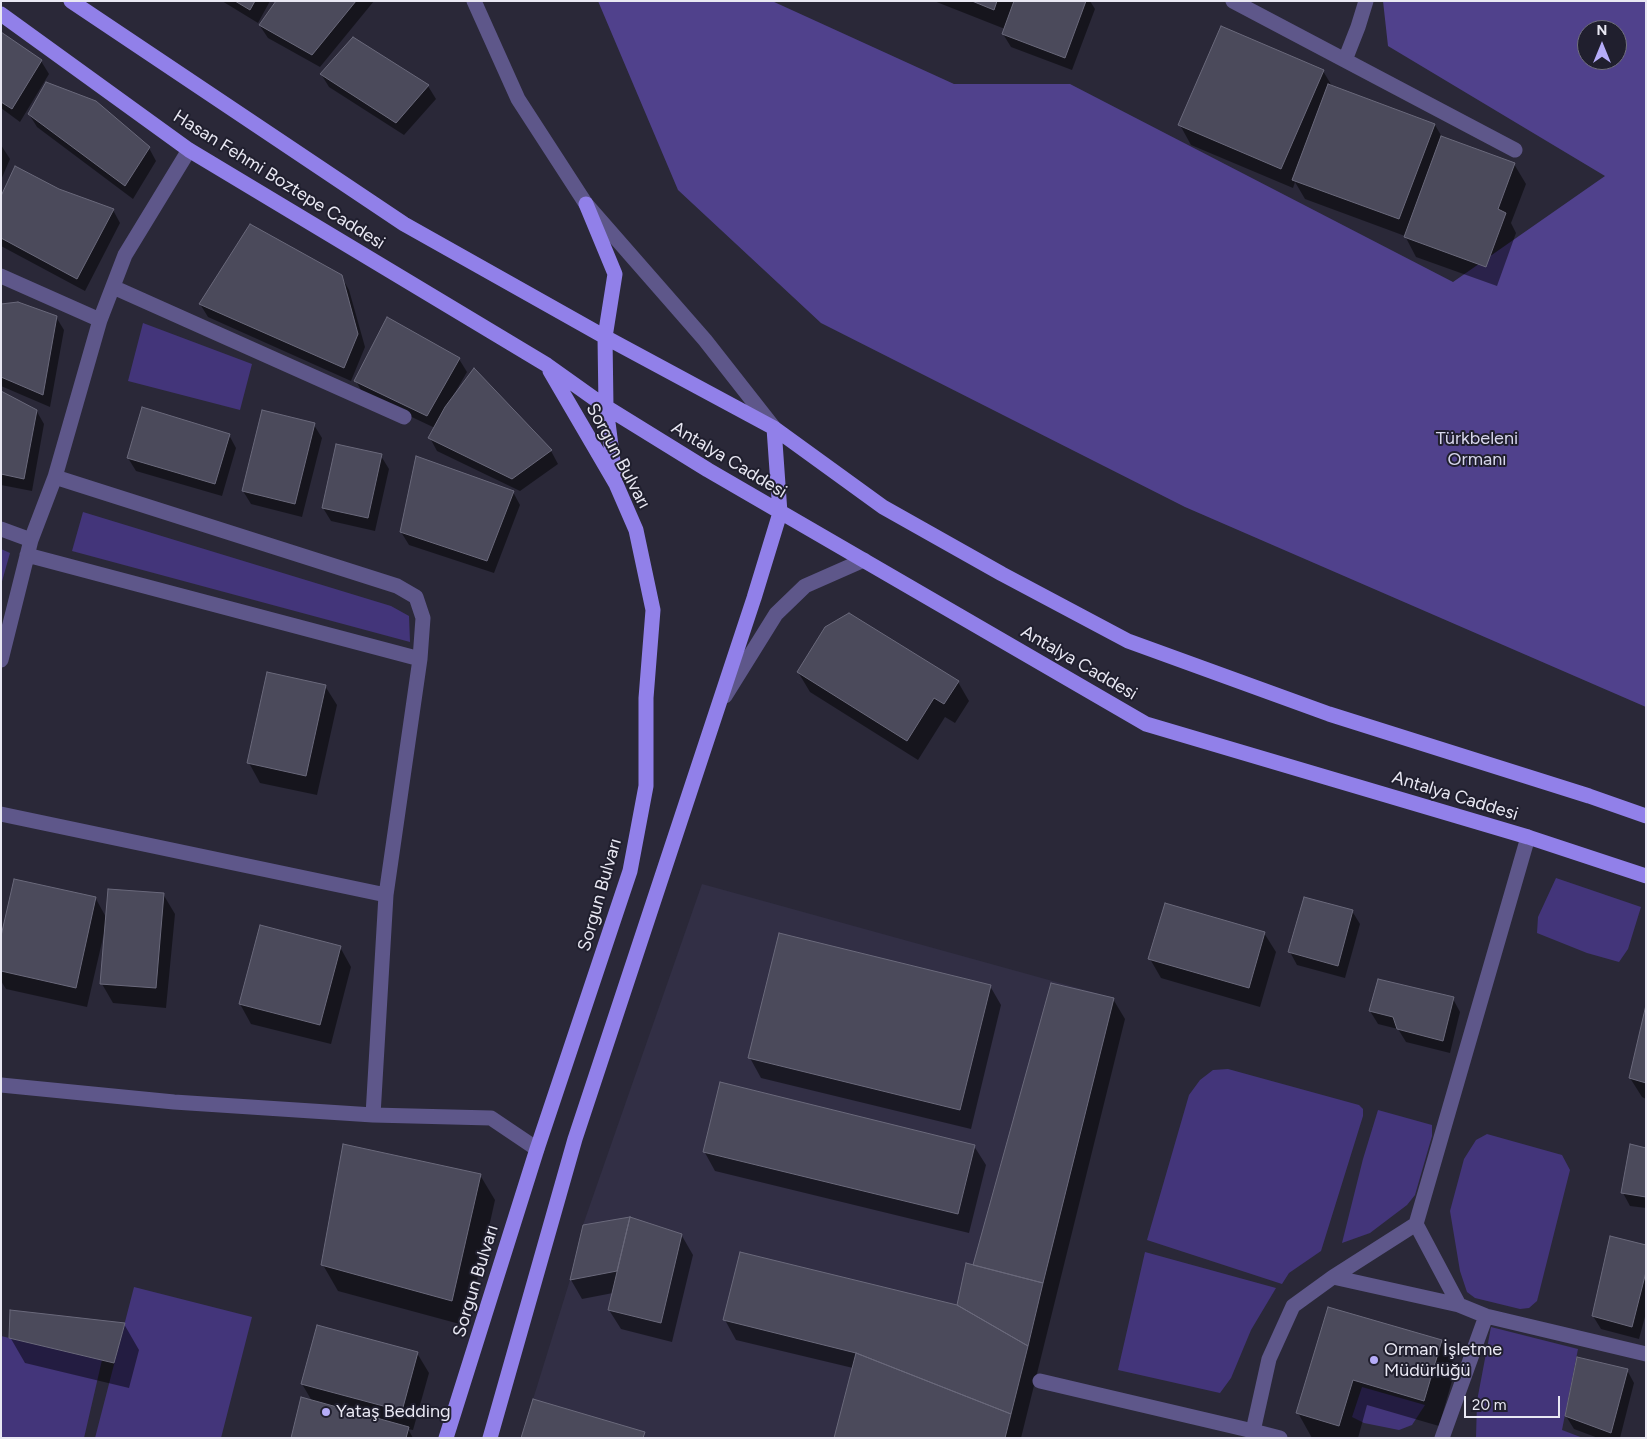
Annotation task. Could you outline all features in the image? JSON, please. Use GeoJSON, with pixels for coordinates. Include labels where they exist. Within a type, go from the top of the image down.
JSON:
{"type":"FeatureCollection","features":[{"type":"Feature","properties":{"kind":"main road","name":"Hasan Fehmi Boztepe Caddesi"},"geometry":{"type":"LineString","coordinates":[[71,1],[404,224],[605,337]]}},
{"type":"Feature","properties":{"kind":"main road","name":"Hasan Fehmi Boztepe Caddesi"},"geometry":{"type":"LineString","coordinates":[[1,14],[189,150],[547,365]]}},
{"type":"Feature","properties":{"kind":"main road"},"geometry":{"type":"LineString","coordinates":[[586,204],[615,274],[605,337],[606,407],[616,484]]}},
{"type":"Feature","properties":{"kind":"main road"},"geometry":{"type":"LineString","coordinates":[[605,337],[774,428],[883,507],[1002,574],[1128,641],[1329,714],[1589,796],[1646,816]]}},
{"type":"Feature","properties":{"kind":"main road","name":"Antalya Caddesi"},"geometry":{"type":"LineString","coordinates":[[547,365],[606,407],[780,513],[1146,724],[1528,837],[1646,876]]}},
{"type":"Feature","properties":{"kind":"main road","name":"Sorgun Bulvarı"},"geometry":{"type":"LineString","coordinates":[[446,1438],[537,1149],[630,871],[646,786],[646,698],[653,610],[636,530],[616,484],[547,365]]}},
{"type":"Feature","properties":{"kind":"main road"},"geometry":{"type":"LineString","coordinates":[[490,1438],[575,1139],[780,513],[774,428]]}},
{"type":"Feature","properties":{"kind":"street"},"geometry":{"type":"LineString","coordinates":[[474,1],[518,99],[586,204],[705,340],[774,428]]}},
{"type":"Feature","properties":{"kind":"street"},"geometry":{"type":"LineString","coordinates":[[1233,1],[1515,150]]}},
{"type":"Feature","properties":{"kind":"street"},"geometry":{"type":"LineString","coordinates":[[1345,60],[1366,1]]}},
{"type":"Feature","properties":{"kind":"street"},"geometry":{"type":"LineString","coordinates":[[1,660],[31,540],[55,478],[100,320],[125,256],[189,150]]}},
{"type":"Feature","properties":{"kind":"street"},"geometry":{"type":"LineString","coordinates":[[1,276],[100,320]]}},
{"type":"Feature","properties":{"kind":"street"},"geometry":{"type":"LineString","coordinates":[[113,287],[404,416]]}},
{"type":"Feature","properties":{"kind":"street"},"geometry":{"type":"LineString","coordinates":[[55,478],[397,586],[416,597],[422,618],[420,659],[386,895],[373,1115]]}},
{"type":"Feature","properties":{"kind":"street"},"geometry":{"type":"LineString","coordinates":[[1,529],[31,540]]}},
{"type":"Feature","properties":{"kind":"street"},"geometry":{"type":"LineString","coordinates":[[27,555],[420,659]]}},
{"type":"Feature","properties":{"kind":"street"},"geometry":{"type":"LineString","coordinates":[[718,705],[776,614],[805,586],[864,560]]}},
{"type":"Feature","properties":{"kind":"street"},"geometry":{"type":"LineString","coordinates":[[1,814],[386,895]]}},
{"type":"Feature","properties":{"kind":"street"},"geometry":{"type":"LineString","coordinates":[[1253,1431],[1269,1359],[1293,1306],[1333,1277],[1416,1224],[1528,837]]}},
{"type":"Feature","properties":{"kind":"street"},"geometry":{"type":"LineString","coordinates":[[1,1085],[174,1102],[373,1115],[491,1118],[537,1149]]}},
{"type":"Feature","properties":{"kind":"street"},"geometry":{"type":"LineString","coordinates":[[1416,1224],[1459,1305]]}},
{"type":"Feature","properties":{"kind":"street"},"geometry":{"type":"LineString","coordinates":[[1333,1277],[1459,1305],[1486,1316],[1646,1354]]}},
{"type":"Feature","properties":{"kind":"street"},"geometry":{"type":"LineString","coordinates":[[1442,1438],[1486,1316]]}},
{"type":"Feature","properties":{"kind":"street"},"geometry":{"type":"LineString","coordinates":[[1040,1381],[1280,1438]]}},
{"type":"Feature","properties":{"kind":"shaded area"},"geometry":{"type":"Polygon","coordinates":[[[143,323],[252,364],[240,410],[128,381],[143,323]]]}},
{"type":"Feature","properties":{"kind":"shaded area"},"geometry":{"type":"Polygon","coordinates":[[[83,512],[391,606],[409,616],[410,642],[72,551],[83,512]]]}},
{"type":"Feature","properties":{"kind":"shaded area"},"geometry":{"type":"Polygon","coordinates":[[[1,549],[10,553],[1,585],[1,549]]]}},
{"type":"Feature","properties":{"kind":"shaded area"},"geometry":{"type":"Polygon","coordinates":[[[1556,878],[1641,907],[1628,949],[1619,962],[1587,953],[1537,933],[1538,917],[1556,878]]]}},
{"type":"Feature","properties":{"kind":"shaded area"},"geometry":{"type":"Polygon","coordinates":[[[702,884],[1114,998],[1005,1438],[521,1438],[570,1280],[583,1225],[702,884]]]}},
{"type":"Feature","properties":{"kind":"shaded area"},"geometry":{"type":"Polygon","coordinates":[[[1228,1069],[1359,1105],[1363,1109],[1363,1116],[1321,1251],[1289,1273],[1282,1284],[1147,1240],[1189,1095],[1200,1080],[1213,1070],[1228,1069]]]}},
{"type":"Feature","properties":{"kind":"shaded area"},"geometry":{"type":"Polygon","coordinates":[[[1378,1110],[1432,1125],[1432,1136],[1415,1195],[1407,1205],[1370,1233],[1342,1243],[1363,1159],[1378,1110]]]}},
{"type":"Feature","properties":{"kind":"shaded area"},"geometry":{"type":"Polygon","coordinates":[[[1487,1134],[1562,1155],[1570,1170],[1537,1301],[1529,1308],[1520,1309],[1475,1298],[1467,1292],[1460,1271],[1450,1211],[1464,1159],[1476,1140],[1487,1134]]]}},
{"type":"Feature","properties":{"kind":"shaded area"},"geometry":{"type":"Polygon","coordinates":[[[1145,1252],[1276,1288],[1251,1330],[1231,1378],[1220,1393],[1118,1370],[1145,1252]]]}},
{"type":"Feature","properties":{"kind":"shaded area"},"geometry":{"type":"Polygon","coordinates":[[[134,1287],[252,1317],[221,1438],[95,1438],[134,1287]]]}},
{"type":"Feature","properties":{"kind":"shaded area"},"geometry":{"type":"Polygon","coordinates":[[[1491,1327],[1578,1349],[1562,1430],[1583,1438],[1476,1438],[1477,1401],[1491,1327]]]}},
{"type":"Feature","properties":{"kind":"shaded area"},"geometry":{"type":"Polygon","coordinates":[[[1,1336],[102,1360],[84,1438],[1,1438],[1,1336]]]}},
{"type":"Feature","properties":{"kind":"shaded area"},"geometry":{"type":"Polygon","coordinates":[[[1362,1387],[1425,1405],[1412,1425],[1399,1430],[1364,1423],[1352,1417],[1362,1387]]]}},
{"type":"Feature","properties":{"kind":"green space","name":"Türkbeleni Ormanı"},"geometry":{"type":"Polygon","coordinates":[[[598,1],[772,1],[954,84],[1070,84],[1453,282],[1605,176],[1388,46],[1383,1],[1646,1],[1646,707],[1185,507],[821,323],[678,190],[598,1]]]}},
{"type":"Feature","properties":{"kind":"building"},"geometry":{"type":"Polygon","coordinates":[[[235,1],[255,1],[250,10],[235,1]]]}},
{"type":"Feature","properties":{"kind":"building"},"geometry":{"type":"Polygon","coordinates":[[[276,1],[356,1],[312,55],[259,25],[276,1]]]}},
{"type":"Feature","properties":{"kind":"building"},"geometry":{"type":"Polygon","coordinates":[[[972,1],[997,1],[994,10],[972,1]]]}},
{"type":"Feature","properties":{"kind":"building"},"geometry":{"type":"Polygon","coordinates":[[[1014,1],[1086,1],[1065,58],[1002,34],[1014,1]]]}},
{"type":"Feature","properties":{"kind":"building"},"geometry":{"type":"Polygon","coordinates":[[[1221,26],[1324,70],[1281,169],[1178,125],[1221,26]]]}},
{"type":"Feature","properties":{"kind":"building"},"geometry":{"type":"Polygon","coordinates":[[[1,32],[42,60],[12,109],[1,102],[1,32]]]}},
{"type":"Feature","properties":{"kind":"building"},"geometry":{"type":"Polygon","coordinates":[[[353,37],[429,85],[396,123],[320,74],[353,37]]]}},
{"type":"Feature","properties":{"kind":"building"},"geometry":{"type":"Polygon","coordinates":[[[46,82],[96,101],[150,147],[125,186],[28,114],[46,82]]]}},
{"type":"Feature","properties":{"kind":"building"},"geometry":{"type":"Polygon","coordinates":[[[1328,84],[1435,124],[1399,219],[1292,180],[1328,84]]]}},
{"type":"Feature","properties":{"kind":"building"},"geometry":{"type":"Polygon","coordinates":[[[1441,136],[1515,163],[1498,209],[1506,213],[1486,267],[1404,237],[1441,136]]]}},
{"type":"Feature","properties":{"kind":"building"},"geometry":{"type":"Polygon","coordinates":[[[15,166],[59,189],[114,209],[77,279],[1,238],[1,196],[15,166]]]}},
{"type":"Feature","properties":{"kind":"building"},"geometry":{"type":"Polygon","coordinates":[[[250,224],[342,275],[358,334],[344,368],[199,304],[250,224]]]}},
{"type":"Feature","properties":{"kind":"building"},"geometry":{"type":"Polygon","coordinates":[[[18,302],[57,316],[43,395],[1,377],[1,304],[18,302]]]}},
{"type":"Feature","properties":{"kind":"building"},"geometry":{"type":"Polygon","coordinates":[[[387,317],[460,358],[427,416],[354,381],[387,317]]]}},
{"type":"Feature","properties":{"kind":"building"},"geometry":{"type":"Polygon","coordinates":[[[474,368],[552,450],[512,479],[428,438],[445,407],[474,368]]]}},
{"type":"Feature","properties":{"kind":"building"},"geometry":{"type":"Polygon","coordinates":[[[1,391],[37,410],[24,479],[1,474],[1,391]]]}},
{"type":"Feature","properties":{"kind":"building"},"geometry":{"type":"Polygon","coordinates":[[[142,407],[230,434],[215,484],[127,458],[142,407]]]}},
{"type":"Feature","properties":{"kind":"building"},"geometry":{"type":"Polygon","coordinates":[[[262,410],[315,423],[295,504],[242,491],[262,410]]]}},
{"type":"Feature","properties":{"kind":"building"},"geometry":{"type":"Polygon","coordinates":[[[336,444],[382,454],[368,518],[322,508],[336,444]]]}},
{"type":"Feature","properties":{"kind":"building"},"geometry":{"type":"Polygon","coordinates":[[[416,456],[514,491],[487,561],[400,532],[416,456]]]}},
{"type":"Feature","properties":{"kind":"building"},"geometry":{"type":"Polygon","coordinates":[[[849,613],[959,681],[944,704],[934,698],[907,741],[797,672],[825,627],[849,613]]]}},
{"type":"Feature","properties":{"kind":"building"},"geometry":{"type":"Polygon","coordinates":[[[267,672],[326,685],[306,776],[247,763],[267,672]]]}},
{"type":"Feature","properties":{"kind":"building"},"geometry":{"type":"Polygon","coordinates":[[[14,879],[96,897],[76,988],[1,971],[1,936],[14,879]]]}},
{"type":"Feature","properties":{"kind":"building"},"geometry":{"type":"Polygon","coordinates":[[[108,889],[164,893],[156,988],[100,984],[108,889]]]}},
{"type":"Feature","properties":{"kind":"building"},"geometry":{"type":"Polygon","coordinates":[[[1304,897],[1353,910],[1338,966],[1288,952],[1304,897]]]}},
{"type":"Feature","properties":{"kind":"building"},"geometry":{"type":"Polygon","coordinates":[[[1165,903],[1265,932],[1249,988],[1148,959],[1165,903]]]}},
{"type":"Feature","properties":{"kind":"building"},"geometry":{"type":"Polygon","coordinates":[[[260,925],[341,946],[320,1025],[239,1004],[260,925]]]}},
{"type":"Feature","properties":{"kind":"building"},"geometry":{"type":"Polygon","coordinates":[[[779,933],[991,985],[960,1110],[748,1058],[779,933]]]}},
{"type":"Feature","properties":{"kind":"building"},"geometry":{"type":"Polygon","coordinates":[[[1378,979],[1454,997],[1443,1041],[1397,1029],[1393,1017],[1369,1011],[1378,979]]]}},
{"type":"Feature","properties":{"kind":"building"},"geometry":{"type":"Polygon","coordinates":[[[1051,983],[1114,998],[1043,1283],[973,1265],[1051,983]]]}},
{"type":"Feature","properties":{"kind":"building"},"geometry":{"type":"Polygon","coordinates":[[[1646,1005],[1646,1083],[1629,1078],[1646,1005]]]}},
{"type":"Feature","properties":{"kind":"building"},"geometry":{"type":"Polygon","coordinates":[[[720,1082],[975,1145],[958,1214],[703,1152],[720,1082]]]}},
{"type":"Feature","properties":{"kind":"building"},"geometry":{"type":"Polygon","coordinates":[[[343,1144],[481,1174],[452,1301],[321,1265],[343,1144]]]}},
{"type":"Feature","properties":{"kind":"building"},"geometry":{"type":"Polygon","coordinates":[[[1630,1144],[1646,1148],[1646,1197],[1621,1193],[1630,1144]]]}},
{"type":"Feature","properties":{"kind":"building"},"geometry":{"type":"Polygon","coordinates":[[[630,1217],[617,1271],[570,1280],[583,1225],[630,1217]]]}},
{"type":"Feature","properties":{"kind":"building"},"geometry":{"type":"Polygon","coordinates":[[[630,1217],[682,1234],[661,1323],[608,1310],[630,1217]]]}},
{"type":"Feature","properties":{"kind":"building"},"geometry":{"type":"Polygon","coordinates":[[[1610,1236],[1646,1245],[1646,1272],[1632,1327],[1592,1316],[1610,1236]]]}},
{"type":"Feature","properties":{"kind":"building"},"geometry":{"type":"Polygon","coordinates":[[[740,1252],[957,1305],[1028,1346],[1011,1414],[856,1353],[723,1320],[740,1252]]]}},
{"type":"Feature","properties":{"kind":"building"},"geometry":{"type":"Polygon","coordinates":[[[966,1263],[1043,1283],[1028,1346],[957,1305],[966,1263]]]}},
{"type":"Feature","properties":{"kind":"building","name":"Orman İşletme Müdürlüğü"},"geometry":{"type":"Polygon","coordinates":[[[1328,1307],[1442,1340],[1424,1401],[1353,1380],[1339,1426],[1296,1413],[1328,1307]]]}},
{"type":"Feature","properties":{"kind":"building"},"geometry":{"type":"Polygon","coordinates":[[[10,1310],[125,1323],[114,1363],[9,1338],[10,1310]]]}},
{"type":"Feature","properties":{"kind":"building"},"geometry":{"type":"Polygon","coordinates":[[[317,1325],[418,1352],[402,1411],[301,1384],[317,1325]]]}},
{"type":"Feature","properties":{"kind":"building"},"geometry":{"type":"Polygon","coordinates":[[[856,1353],[1011,1414],[1005,1438],[834,1438],[856,1353]]]}},
{"type":"Feature","properties":{"kind":"building"},"geometry":{"type":"Polygon","coordinates":[[[1577,1357],[1628,1369],[1611,1433],[1565,1416],[1577,1357]]]}},
{"type":"Feature","properties":{"kind":"building","name":"Yataş Bedding"},"geometry":{"type":"Polygon","coordinates":[[[301,1397],[409,1427],[406,1438],[291,1438],[301,1397]]]}},
{"type":"Feature","properties":{"kind":"building"},"geometry":{"type":"Polygon","coordinates":[[[533,1399],[645,1432],[643,1438],[521,1438],[533,1399]]]}},
{"type":"Feature","properties":{"kind":"place","name":"Orman İşletme Müdürlüğü"},"geometry":{"type":"Point","coordinates":[1374,1360]}},
{"type":"Feature","properties":{"kind":"place","name":"Yataş Bedding"},"geometry":{"type":"Point","coordinates":[326,1412]}}]}
